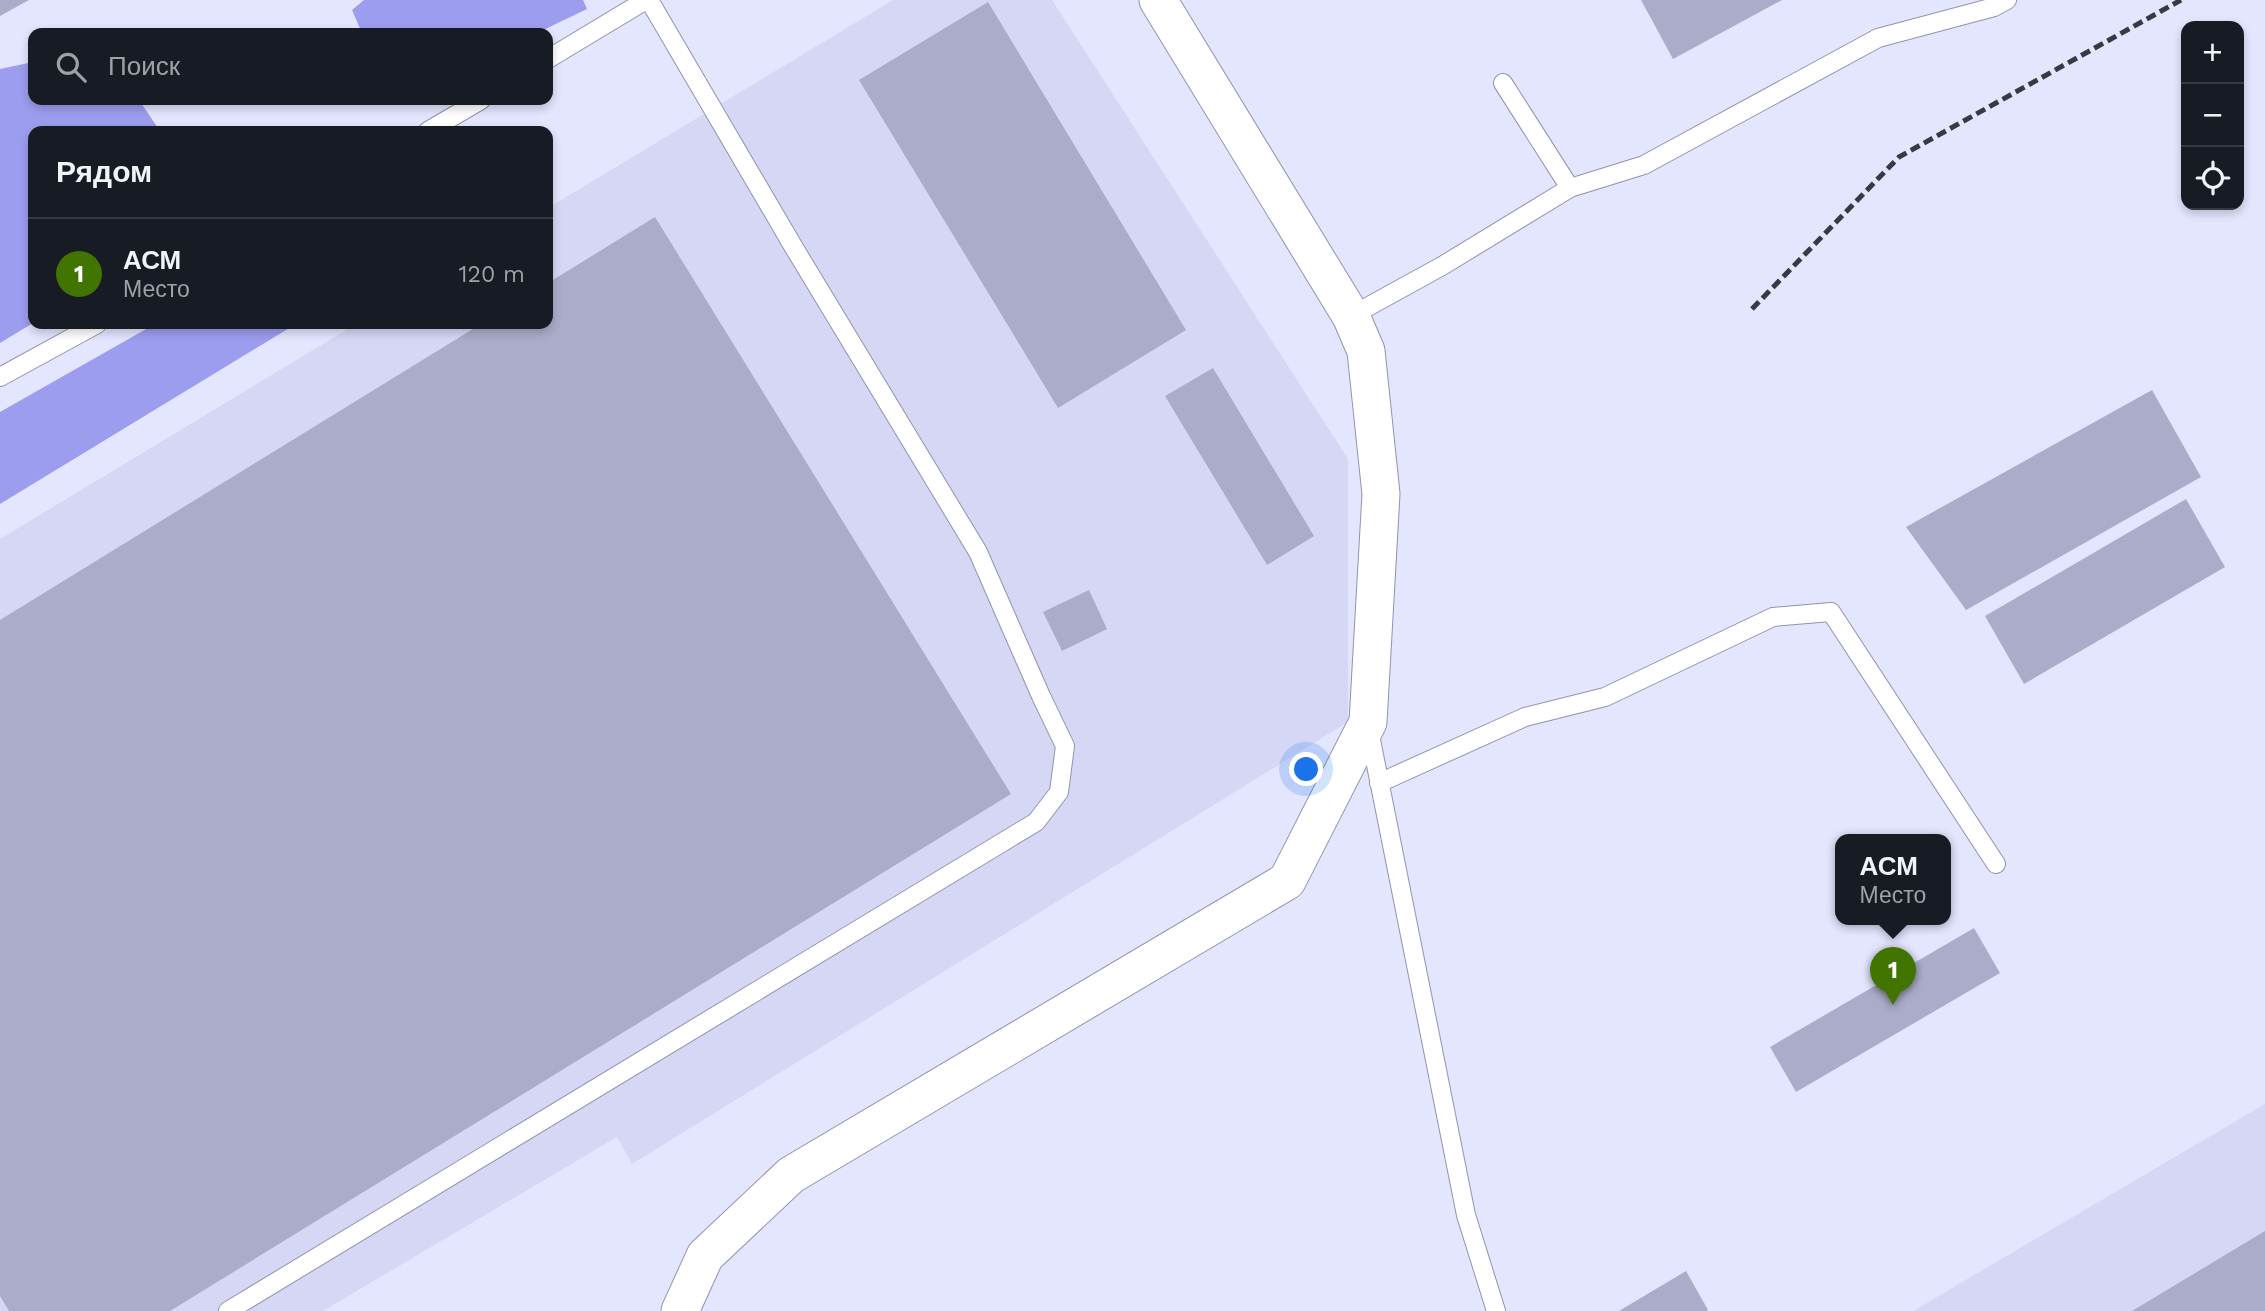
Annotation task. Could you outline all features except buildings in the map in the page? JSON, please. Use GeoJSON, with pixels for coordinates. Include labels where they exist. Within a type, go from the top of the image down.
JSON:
{"type":"FeatureCollection","features":[{"type":"Feature","properties":{"kind":"street"},"geometry":{"type":"LineString","coordinates":[[680,1311],[705,1256],[791,1175],[1287,881],[1368,722],[1381,494],[1366,351],[1351,316],[1158,0]]}},
{"type":"Feature","properties":{"kind":"lane"},"geometry":{"type":"LineString","coordinates":[[228,1311],[1036,822],[1059,792],[1065,746],[978,552],[647,0],[553,56]]}},
{"type":"Feature","properties":{"kind":"lane"},"geometry":{"type":"LineString","coordinates":[[1351,316],[1442,266],[1570,188],[1644,165],[1878,38],[1994,7],[2007,0]]}},
{"type":"Feature","properties":{"kind":"lane"},"geometry":{"type":"LineString","coordinates":[[1503,83],[1570,188]]}},
{"type":"Feature","properties":{"kind":"lane"},"geometry":{"type":"LineString","coordinates":[[437,126],[472,105]]}},
{"type":"Feature","properties":{"kind":"lane"},"geometry":{"type":"LineString","coordinates":[[0,377],[88,329]]}},
{"type":"Feature","properties":{"kind":"lane"},"geometry":{"type":"LineString","coordinates":[[1379,783],[1525,716],[1605,697],[1773,617],[1831,612],[1996,864]]}},
{"type":"Feature","properties":{"kind":"lane"},"geometry":{"type":"LineString","coordinates":[[1368,722],[1466,1215],[1496,1311]]}},
{"type":"Feature","properties":{"kind":"shaded area"},"geometry":{"type":"Polygon","coordinates":[[[364,0],[583,0],[587,9],[547,28],[360,28],[352,10],[364,0]]]}},
{"type":"Feature","properties":{"kind":"shaded area"},"geometry":{"type":"Polygon","coordinates":[[[893,0],[1052,0],[1348,459],[1348,722],[632,1164],[617,1137],[323,1311],[0,1311],[0,539],[348,329],[553,329],[553,205],[893,0]]]}},
{"type":"Feature","properties":{"kind":"shaded area"},"geometry":{"type":"Polygon","coordinates":[[[28,63],[28,105],[142,105],[157,126],[28,126],[28,326],[0,343],[0,69],[28,63]]]}},
{"type":"Feature","properties":{"kind":"shaded area"},"geometry":{"type":"Polygon","coordinates":[[[146,329],[288,329],[0,504],[0,412],[146,329]]]}},
{"type":"Feature","properties":{"kind":"shaded area"},"geometry":{"type":"Polygon","coordinates":[[[2265,1104],[2265,1311],[1913,1311],[2265,1104]]]}},
{"type":"Feature","properties":{"kind":"railway"},"geometry":{"type":"LineString","coordinates":[[1752,309],[1899,157],[2181,0]]}},
{"type":"Feature","properties":{"kind":"place","name":"АСМ"},"geometry":{"type":"Point","coordinates":[1893,1005]}}]}
